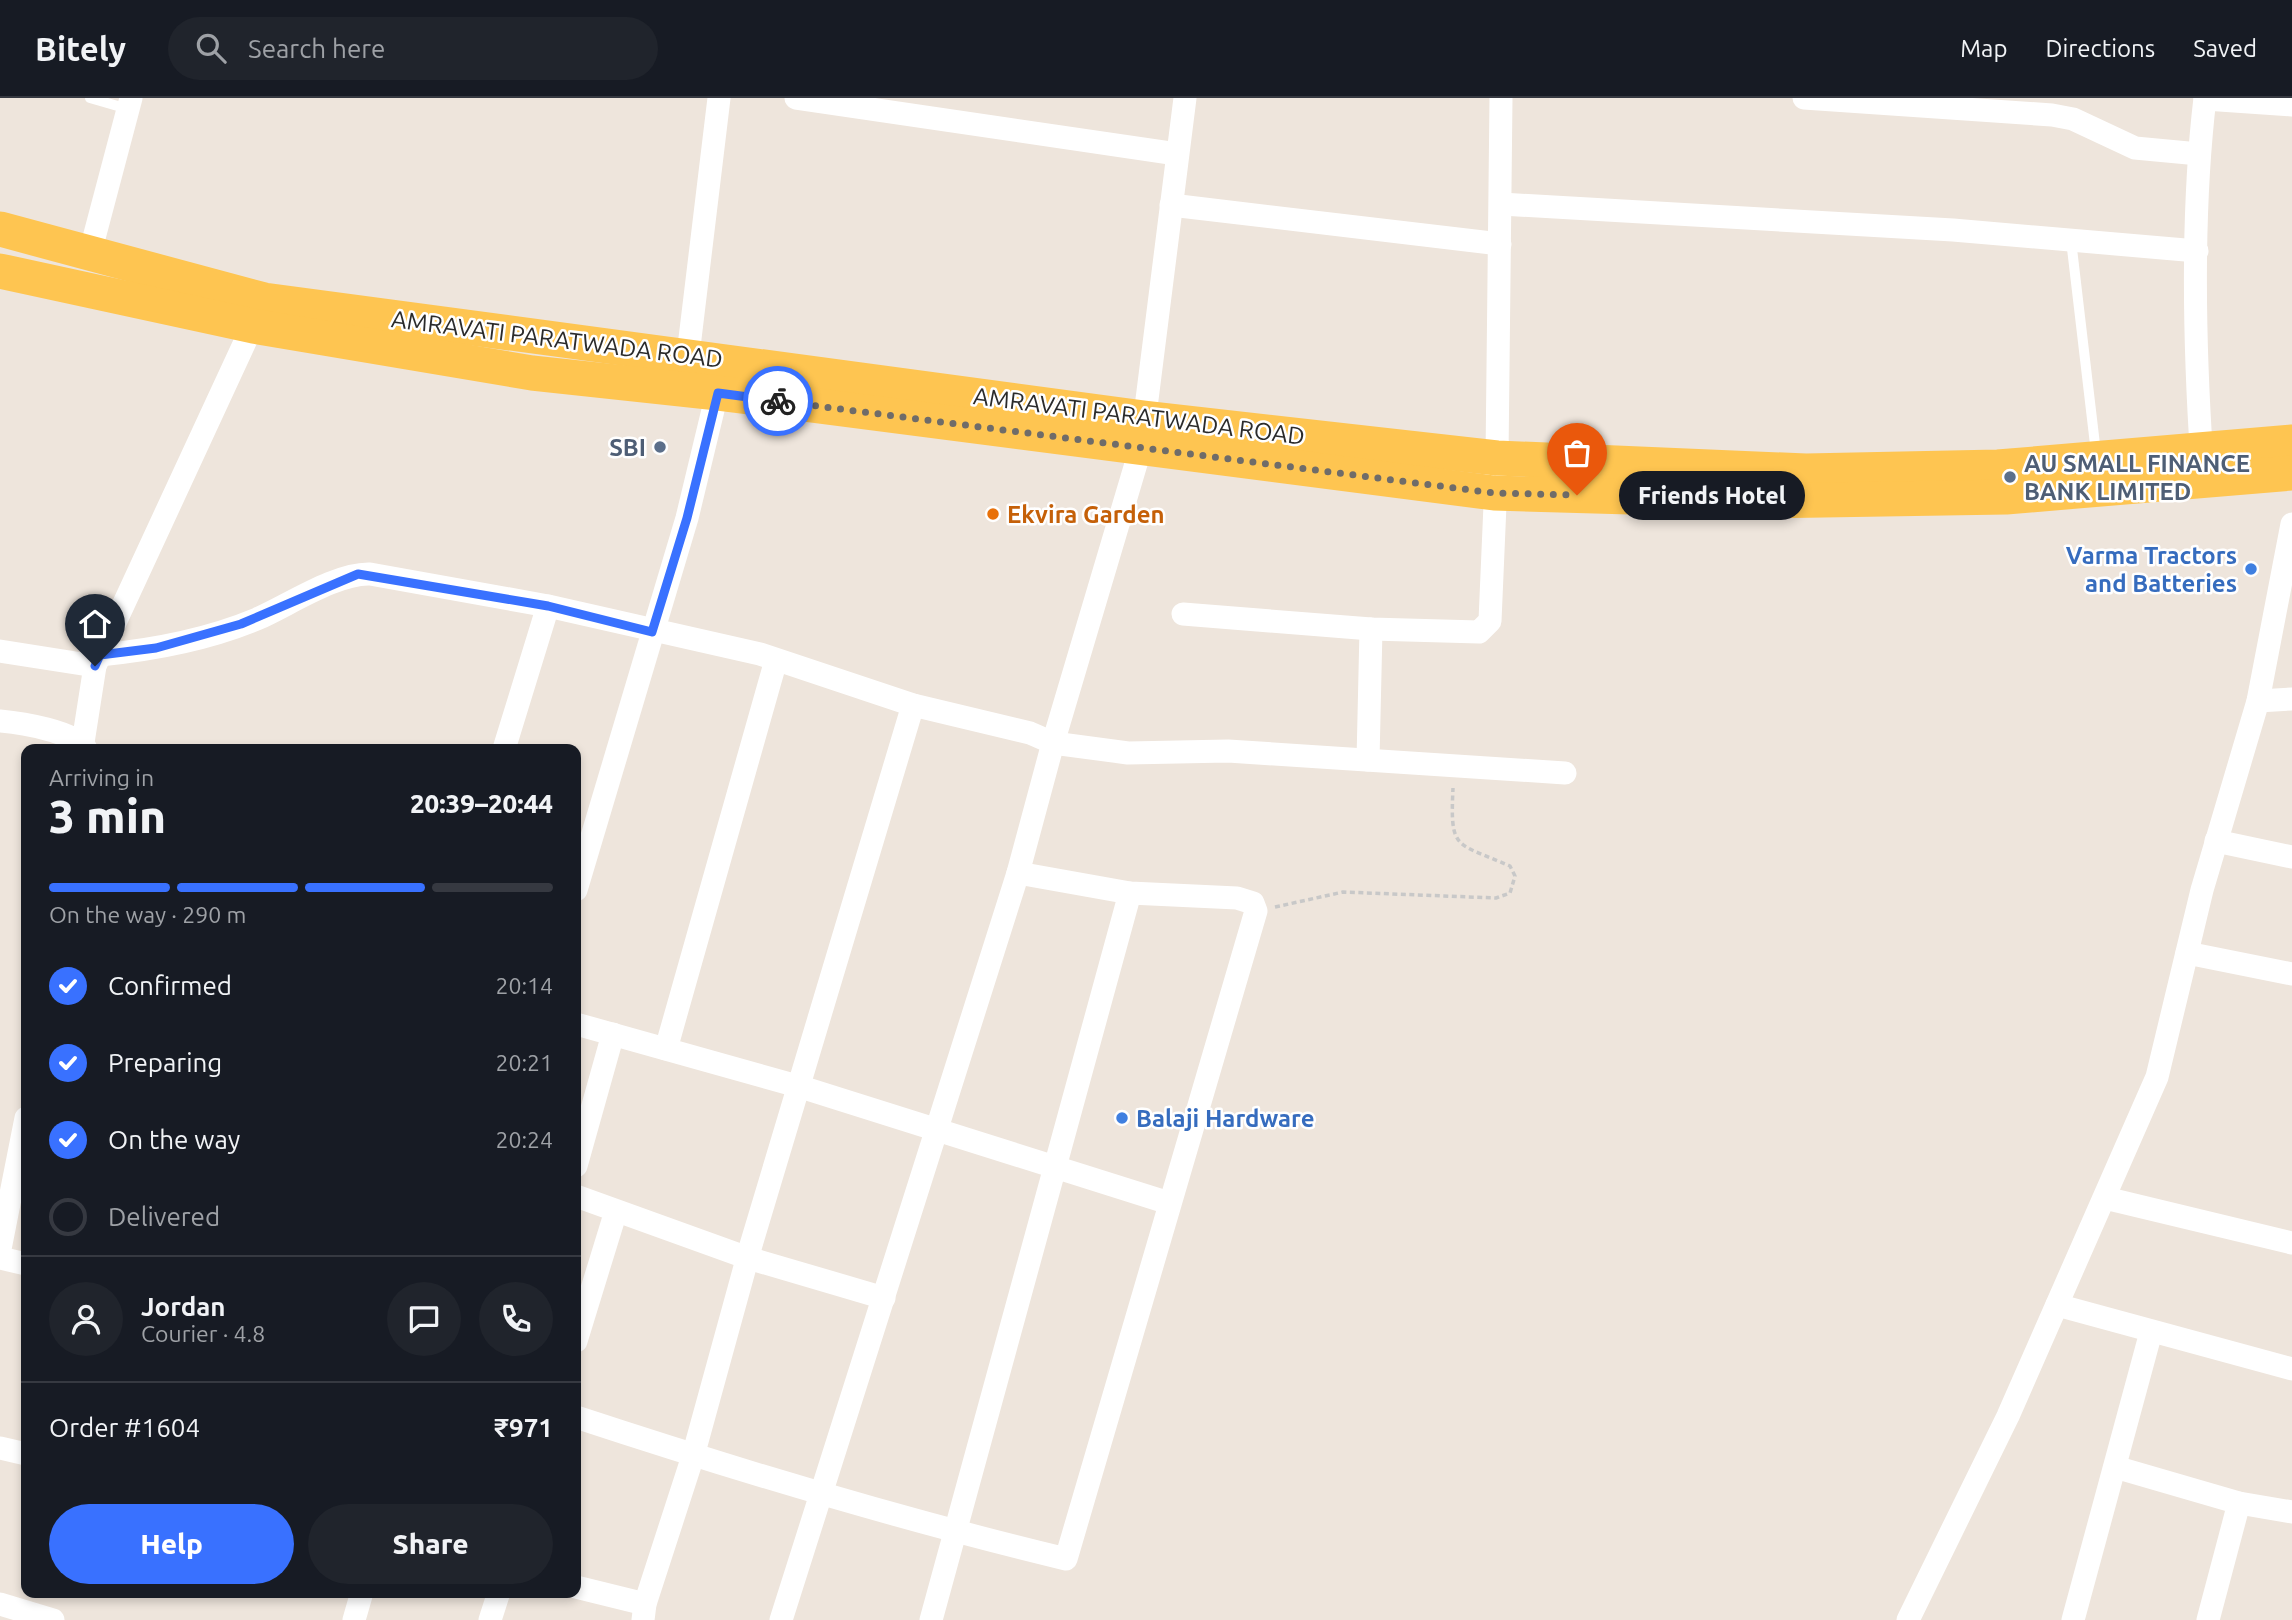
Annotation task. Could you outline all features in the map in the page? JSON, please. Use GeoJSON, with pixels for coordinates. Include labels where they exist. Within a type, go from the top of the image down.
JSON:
{"type":"FeatureCollection","features":[{"type":"Feature","properties":{"kind":"main road","name":"AMRAVATI PARATWADA ROAD"},"geometry":{"type":"LineString","coordinates":[[0,229],[90,253],[258,313],[512,335],[688,355],[721,377]]}},
{"type":"Feature","properties":{"kind":"main road","name":"AMRAVATI PARATWADA ROAD"},"geometry":{"type":"LineString","coordinates":[[0,271],[258,313],[532,373],[721,377],[1142,433],[1494,493],[1812,500],[2006,497],[2202,466],[2292,442]]}},
{"type":"Feature","properties":{"kind":"main road","name":"AMRAVATI PARATWADA ROAD"},"geometry":{"type":"LineString","coordinates":[[1142,433],[1497,458],[1806,471],[1998,467],[2097,459],[2292,473]]}},
{"type":"Feature","properties":{"kind":"street"},"geometry":{"type":"LineString","coordinates":[[688,355],[719,98]]}},
{"type":"Feature","properties":{"kind":"street"},"geometry":{"type":"LineString","coordinates":[[796,98],[1177,154]]}},
{"type":"Feature","properties":{"kind":"street"},"geometry":{"type":"LineString","coordinates":[[781,1620],[1018,873],[1142,433],[1185,98]]}},
{"type":"Feature","properties":{"kind":"street"},"geometry":{"type":"LineString","coordinates":[[1183,614],[1371,629],[1479,632],[1486,628],[1490,621],[1497,458],[1501,98]]}},
{"type":"Feature","properties":{"kind":"street"},"geometry":{"type":"LineString","coordinates":[[1804,98],[2052,111],[2135,148],[2199,154]]}},
{"type":"Feature","properties":{"kind":"street"},"geometry":{"type":"LineString","coordinates":[[2202,466],[2197,251],[2199,154],[2205,99],[2292,105]]}},
{"type":"Feature","properties":{"kind":"street"},"geometry":{"type":"LineString","coordinates":[[90,253],[130,104]]}},
{"type":"Feature","properties":{"kind":"street"},"geometry":{"type":"LineString","coordinates":[[1501,204],[1953,230],[2197,251]]}},
{"type":"Feature","properties":{"kind":"street"},"geometry":{"type":"LineString","coordinates":[[1171,205],[1500,244]]}},
{"type":"Feature","properties":{"kind":"street"},"geometry":{"type":"LineString","coordinates":[[84,744],[98,660],[258,313]]}},
{"type":"Feature","properties":{"kind":"street"},"geometry":{"type":"LineString","coordinates":[[581,867],[687,518],[721,377]]}},
{"type":"Feature","properties":{"kind":"street"},"geometry":{"type":"LineString","coordinates":[[1908,1620],[2008,1416],[2157,1077],[2186,953],[2258,701],[2292,524]]}},
{"type":"Feature","properties":{"kind":"street"},"geometry":{"type":"LineString","coordinates":[[0,651],[98,660],[156,648],[241,624],[358,574],[548,606],[776,660],[914,705],[1030,733],[1053,743],[1128,753],[1228,751],[1565,773]]}},
{"type":"Feature","properties":{"kind":"street"},"geometry":{"type":"LineString","coordinates":[[506,744],[548,606]]}},
{"type":"Feature","properties":{"kind":"street"},"geometry":{"type":"LineString","coordinates":[[1368,760],[1371,629]]}},
{"type":"Feature","properties":{"kind":"street"},"geometry":{"type":"LineString","coordinates":[[666,1049],[776,660]]}},
{"type":"Feature","properties":{"kind":"street"},"geometry":{"type":"LineString","coordinates":[[2258,701],[2292,699]]}},
{"type":"Feature","properties":{"kind":"street"},"geometry":{"type":"LineString","coordinates":[[581,1589],[644,1612],[693,1456],[798,1086],[914,705]]}},
{"type":"Feature","properties":{"kind":"street"},"geometry":{"type":"LineString","coordinates":[[0,720],[56,732],[78,744]]}},
{"type":"Feature","properties":{"kind":"street"},"geometry":{"type":"LineString","coordinates":[[2217,841],[2292,857]]}},
{"type":"Feature","properties":{"kind":"street"},"geometry":{"type":"LineString","coordinates":[[581,1419],[693,1456],[956,1532],[1066,1559],[1256,911],[1254,903],[1237,898],[1130,893],[1018,873]]}},
{"type":"Feature","properties":{"kind":"street"},"geometry":{"type":"LineString","coordinates":[[931,1620],[1130,893]]}},
{"type":"Feature","properties":{"kind":"street"},"geometry":{"type":"LineString","coordinates":[[2186,953],[2292,974]]}},
{"type":"Feature","properties":{"kind":"street"},"geometry":{"type":"LineString","coordinates":[[581,1025],[798,1086],[1169,1203]]}},
{"type":"Feature","properties":{"kind":"street"},"geometry":{"type":"LineString","coordinates":[[581,1148],[613,1034]]}},
{"type":"Feature","properties":{"kind":"street"},"geometry":{"type":"LineString","coordinates":[[0,1249],[21,1143]]}},
{"type":"Feature","properties":{"kind":"street"},"geometry":{"type":"LineString","coordinates":[[581,1198],[748,1258],[884,1298]]}},
{"type":"Feature","properties":{"kind":"street"},"geometry":{"type":"LineString","coordinates":[[2105,1198],[2292,1243]]}},
{"type":"Feature","properties":{"kind":"street"},"geometry":{"type":"LineString","coordinates":[[581,1325],[616,1211]]}},
{"type":"Feature","properties":{"kind":"street"},"geometry":{"type":"LineString","coordinates":[[0,1258],[21,1263]]}},
{"type":"Feature","properties":{"kind":"street"},"geometry":{"type":"LineString","coordinates":[[2057,1305],[2292,1368]]}},
{"type":"Feature","properties":{"kind":"street"},"geometry":{"type":"LineString","coordinates":[[2073,1620],[2151,1332]]}},
{"type":"Feature","properties":{"kind":"street"},"geometry":{"type":"LineString","coordinates":[[0,1448],[21,1453]]}},
{"type":"Feature","properties":{"kind":"street"},"geometry":{"type":"LineString","coordinates":[[2115,1467],[2239,1503],[2292,1511]]}},
{"type":"Feature","properties":{"kind":"street"},"geometry":{"type":"LineString","coordinates":[[2208,1620],[2239,1503]]}},
{"type":"Feature","properties":{"kind":"street"},"geometry":{"type":"LineString","coordinates":[[354,1620],[360,1598]]}},
{"type":"Feature","properties":{"kind":"street"},"geometry":{"type":"LineString","coordinates":[[490,1620],[497,1598]]}},
{"type":"Feature","properties":{"kind":"street"},"geometry":{"type":"LineString","coordinates":[[0,1604],[53,1620]]}},
{"type":"Feature","properties":{"kind":"lane"},"geometry":{"type":"LineString","coordinates":[[90,98],[130,104]]}},
{"type":"Feature","properties":{"kind":"lane"},"geometry":{"type":"LineString","coordinates":[[2071,240],[2097,459]]}},
{"type":"Feature","properties":{"kind":"path"},"geometry":{"type":"LineString","coordinates":[[1256,911],[1343,892],[1496,898],[1510,893],[1515,876],[1510,866],[1466,847],[1456,839],[1451,827],[1454,766]]}},
{"type":"Feature","properties":{"kind":"way so far"},"geometry":{"type":"LineString","coordinates":[[778,401],[1494,493],[1577,495]]}},
{"type":"Feature","properties":{"kind":"place","name":"SBI"},"geometry":{"type":"Point","coordinates":[660,447]}},
{"type":"Feature","properties":{"kind":"place","name":"AU SMALL FINANCE BANK LIMITED"},"geometry":{"type":"Point","coordinates":[2010,477]}},
{"type":"Feature","properties":{"kind":"place","name":"Friends Hotel"},"geometry":{"type":"Point","coordinates":[1577,495]}},
{"type":"Feature","properties":{"kind":"place","name":"Ekvira Garden"},"geometry":{"type":"Point","coordinates":[993,514]}},
{"type":"Feature","properties":{"kind":"place","name":"Varma Tractors and Batteries"},"geometry":{"type":"Point","coordinates":[2251,569]}},
{"type":"Feature","properties":{"kind":"place","name":"Balaji Hardware"},"geometry":{"type":"Point","coordinates":[1122,1118]}},
{"type":"Feature","properties":{"kind":"route"},"geometry":{"type":"LineString","coordinates":[[95,666],[100,655],[156,648],[255,620],[358,574],[548,606],[652,632],[687,518],[718,393],[778,401]]}}]}
